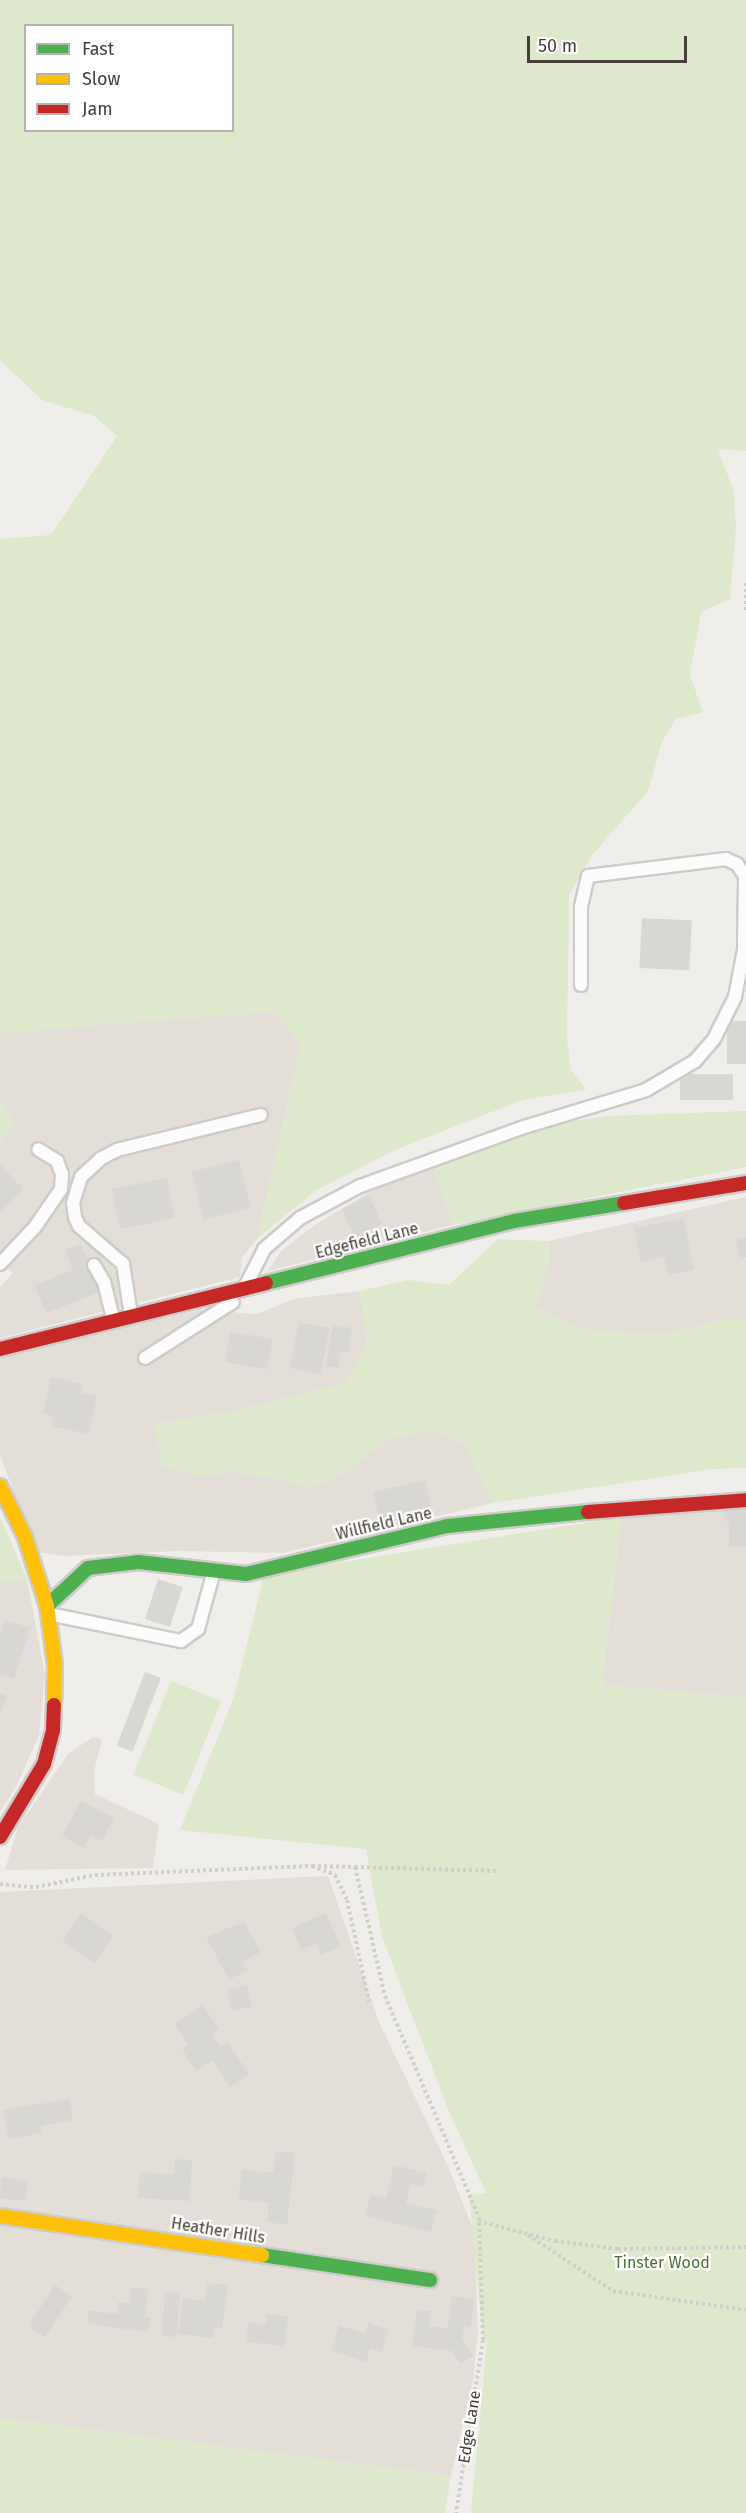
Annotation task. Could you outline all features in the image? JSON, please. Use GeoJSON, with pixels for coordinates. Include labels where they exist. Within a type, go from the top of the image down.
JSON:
{"type":"FeatureCollection","features":[{"type":"Feature","properties":{"kind":"street","name":"Edgefield Lane"},"geometry":{"type":"LineString","coordinates":[[0,1349],[514,1221],[746,1183]]}},
{"type":"Feature","properties":{"kind":"street"},"geometry":{"type":"LineString","coordinates":[[0,1486],[25,1537],[48,1610],[55,1665],[53,1730],[44,1764],[0,1836]]}},
{"type":"Feature","properties":{"kind":"street","name":"Willfield Lane"},"geometry":{"type":"LineString","coordinates":[[48,1610],[88,1568],[138,1562],[246,1574],[447,1526],[681,1502],[746,1500]]}},
{"type":"Feature","properties":{"kind":"street","name":"Heather Hills"},"geometry":{"type":"LineString","coordinates":[[0,2216],[430,2280]]}},
{"type":"Feature","properties":{"kind":"lane"},"geometry":{"type":"LineString","coordinates":[[145,1358],[217,1313],[244,1288],[264,1249],[300,1218],[360,1186],[521,1128],[646,1090],[695,1061],[714,1039],[735,997],[744,950],[745,876],[737,864],[726,859],[588,876],[581,908],[581,985]]}},
{"type":"Feature","properties":{"kind":"lane"},"geometry":{"type":"LineString","coordinates":[[132,1316],[123,1264],[79,1226],[75,1217],[73,1203],[81,1178],[100,1159],[117,1150],[261,1115]]}},
{"type":"Feature","properties":{"kind":"lane"},"geometry":{"type":"LineString","coordinates":[[0,1264],[35,1227],[61,1189],[62,1174],[57,1161],[38,1149]]}},
{"type":"Feature","properties":{"kind":"lane"},"geometry":{"type":"LineString","coordinates":[[94,1265],[104,1282],[108,1308],[114,1320]]}},
{"type":"Feature","properties":{"kind":"lane"},"geometry":{"type":"LineString","coordinates":[[48,1610],[181,1641],[189,1639],[204,1612],[214,1570]]}},
{"type":"Feature","properties":{"kind":"path"},"geometry":{"type":"LineString","coordinates":[[746,583],[746,612]]}},
{"type":"Feature","properties":{"kind":"path"},"geometry":{"type":"LineString","coordinates":[[312,1866],[335,1875],[346,1900],[369,2002]]}},
{"type":"Feature","properties":{"kind":"path"},"geometry":{"type":"LineString","coordinates":[[0,1884],[36,1887],[95,1875],[312,1866],[498,1871]]}},
{"type":"Feature","properties":{"kind":"path"},"geometry":{"type":"LineString","coordinates":[[355,1867],[385,1996],[478,2221],[525,2233],[618,2249],[746,2247]]}},
{"type":"Feature","properties":{"kind":"path","name":"Edge Lane"},"geometry":{"type":"LineString","coordinates":[[456,2513],[483,2340],[478,2221]]}},
{"type":"Feature","properties":{"kind":"path"},"geometry":{"type":"LineString","coordinates":[[525,2233],[614,2291],[746,2310]]}},
{"type":"Feature","properties":{"kind":"shaded area"},"geometry":{"type":"Polygon","coordinates":[[[274,1011],[301,1044],[257,1239],[242,1257],[240,1277],[0,1338],[0,1287],[13,1273],[0,1261],[0,1141],[15,1125],[0,1100],[0,1033],[274,1011]]]}},
{"type":"Feature","properties":{"kind":"shaded area"},"geometry":{"type":"Polygon","coordinates":[[[433,1165],[453,1225],[268,1271],[281,1251],[315,1225],[386,1182],[433,1165]]]}},
{"type":"Feature","properties":{"kind":"shaded area"},"geometry":{"type":"Polygon","coordinates":[[[746,1197],[746,1320],[728,1319],[658,1335],[581,1329],[535,1308],[550,1258],[548,1241],[746,1197]]]}},
{"type":"Feature","properties":{"kind":"shaded area"},"geometry":{"type":"Polygon","coordinates":[[[360,1291],[368,1345],[346,1383],[237,1411],[154,1424],[200,1476],[230,1472],[276,1478],[308,1488],[344,1473],[388,1439],[432,1430],[465,1445],[493,1503],[283,1553],[179,1551],[63,1556],[36,1552],[0,1455],[0,1356],[200,1310],[257,1314],[293,1299],[360,1291]]]}},
{"type":"Feature","properties":{"kind":"shaded area"},"geometry":{"type":"Polygon","coordinates":[[[746,1506],[746,1697],[602,1686],[621,1517],[746,1506]]]}},
{"type":"Feature","properties":{"kind":"shaded area"},"geometry":{"type":"Polygon","coordinates":[[[27,1579],[45,1675],[39,1735],[16,1787],[0,1811],[0,1582],[27,1579]]]}},
{"type":"Feature","properties":{"kind":"shaded area"},"geometry":{"type":"Polygon","coordinates":[[[93,1737],[102,1739],[94,1771],[95,1794],[159,1824],[153,1868],[5,1870],[18,1827],[69,1753],[93,1737]]]}},
{"type":"Feature","properties":{"kind":"shaded area"},"geometry":{"type":"Polygon","coordinates":[[[328,1876],[379,2022],[448,2166],[474,2231],[478,2330],[473,2381],[451,2476],[0,2418],[0,1892],[328,1876]]]}},
{"type":"Feature","properties":{"kind":"green space"},"geometry":{"type":"Polygon","coordinates":[[[0,0],[746,0],[746,451],[718,449],[734,492],[736,528],[730,599],[701,612],[690,675],[703,712],[676,719],[662,742],[648,791],[593,854],[569,895],[567,1039],[571,1070],[586,1090],[522,1100],[393,1151],[315,1191],[257,1239],[301,1044],[274,1011],[0,1033],[0,539],[51,535],[117,436],[94,416],[42,400],[0,360],[0,0]]]}},
{"type":"Feature","properties":{"kind":"green space"},"geometry":{"type":"Polygon","coordinates":[[[0,1100],[15,1125],[0,1141],[0,1100]]]}},
{"type":"Feature","properties":{"kind":"green space"},"geometry":{"type":"Polygon","coordinates":[[[746,1111],[746,1167],[453,1225],[433,1165],[568,1122],[607,1116],[746,1111]]]}},
{"type":"Feature","properties":{"kind":"green space"},"geometry":{"type":"Polygon","coordinates":[[[498,1239],[548,1241],[550,1258],[535,1308],[581,1329],[658,1335],[728,1319],[746,1320],[746,1468],[713,1469],[493,1503],[465,1445],[432,1430],[388,1439],[344,1473],[308,1488],[276,1478],[230,1472],[200,1476],[162,1466],[154,1424],[237,1411],[346,1383],[368,1345],[360,1291],[408,1280],[449,1285],[498,1239]]]}},
{"type":"Feature","properties":{"kind":"green space"},"geometry":{"type":"Polygon","coordinates":[[[0,1517],[27,1579],[0,1582],[0,1517]]]}},
{"type":"Feature","properties":{"kind":"green space","name":"Tinster Wood"},"geometry":{"type":"Polygon","coordinates":[[[621,1517],[602,1686],[746,1697],[746,2513],[471,2513],[487,2340],[483,2340],[469,2195],[486,2193],[448,2109],[382,1937],[366,1849],[180,1830],[234,1697],[264,1575],[621,1517]]]}},
{"type":"Feature","properties":{"kind":"green space"},"geometry":{"type":"Polygon","coordinates":[[[171,1681],[221,1701],[183,1795],[133,1775],[171,1681]]]}},
{"type":"Feature","properties":{"kind":"green space"},"geometry":{"type":"Polygon","coordinates":[[[0,2418],[451,2476],[445,2513],[0,2513],[0,2418]]]}},
{"type":"Feature","properties":{"kind":"building"},"geometry":{"type":"Polygon","coordinates":[[[642,918],[692,921],[689,971],[639,968],[642,918]]]}},
{"type":"Feature","properties":{"kind":"building"},"geometry":{"type":"Polygon","coordinates":[[[727,1021],[746,1021],[746,1064],[727,1064],[727,1021]]]}},
{"type":"Feature","properties":{"kind":"building"},"geometry":{"type":"Polygon","coordinates":[[[680,1074],[733,1074],[733,1100],[680,1100],[680,1074]]]}},
{"type":"Feature","properties":{"kind":"building"},"geometry":{"type":"Polygon","coordinates":[[[239,1160],[251,1208],[203,1219],[191,1172],[239,1160]]]}},
{"type":"Feature","properties":{"kind":"building"},"geometry":{"type":"Polygon","coordinates":[[[0,1164],[23,1189],[0,1212],[0,1164]]]}},
{"type":"Feature","properties":{"kind":"building"},"geometry":{"type":"Polygon","coordinates":[[[167,1178],[175,1218],[120,1229],[112,1189],[167,1178]]]}},
{"type":"Feature","properties":{"kind":"building"},"geometry":{"type":"Polygon","coordinates":[[[369,1196],[382,1224],[355,1237],[342,1209],[369,1196]]]}},
{"type":"Feature","properties":{"kind":"building"},"geometry":{"type":"Polygon","coordinates":[[[684,1218],[694,1270],[668,1275],[664,1257],[641,1262],[634,1228],[684,1218]]]}},
{"type":"Feature","properties":{"kind":"building"},"geometry":{"type":"Polygon","coordinates":[[[746,1237],[746,1257],[740,1258],[736,1239],[746,1237]]]}},
{"type":"Feature","properties":{"kind":"building"},"geometry":{"type":"Polygon","coordinates":[[[81,1244],[100,1292],[46,1313],[34,1285],[73,1270],[65,1250],[81,1244]]]}},
{"type":"Feature","properties":{"kind":"building"},"geometry":{"type":"Polygon","coordinates":[[[299,1322],[329,1328],[320,1374],[290,1368],[299,1322]]]}},
{"type":"Feature","properties":{"kind":"building"},"geometry":{"type":"Polygon","coordinates":[[[333,1325],[352,1328],[348,1353],[341,1351],[338,1368],[326,1366],[333,1325]]]}},
{"type":"Feature","properties":{"kind":"building"},"geometry":{"type":"Polygon","coordinates":[[[230,1332],[272,1339],[268,1369],[225,1363],[230,1332]]]}},
{"type":"Feature","properties":{"kind":"building"},"geometry":{"type":"Polygon","coordinates":[[[51,1377],[83,1384],[81,1393],[97,1396],[89,1434],[51,1426],[53,1416],[43,1414],[51,1377]]]}},
{"type":"Feature","properties":{"kind":"building"},"geometry":{"type":"Polygon","coordinates":[[[425,1480],[431,1506],[379,1518],[373,1492],[425,1480]]]}},
{"type":"Feature","properties":{"kind":"building"},"geometry":{"type":"Polygon","coordinates":[[[723,1506],[746,1506],[746,1547],[729,1547],[729,1521],[724,1521],[723,1506]]]}},
{"type":"Feature","properties":{"kind":"building"},"geometry":{"type":"Polygon","coordinates":[[[158,1579],[183,1587],[170,1627],[145,1619],[158,1579]]]}},
{"type":"Feature","properties":{"kind":"building"},"geometry":{"type":"Polygon","coordinates":[[[5,1620],[30,1628],[14,1679],[0,1675],[0,1637],[5,1620]]]}},
{"type":"Feature","properties":{"kind":"building"},"geometry":{"type":"Polygon","coordinates":[[[145,1672],[161,1678],[133,1752],[117,1746],[145,1672]]]}},
{"type":"Feature","properties":{"kind":"building"},"geometry":{"type":"Polygon","coordinates":[[[0,1694],[7,1696],[0,1714],[0,1694]]]}},
{"type":"Feature","properties":{"kind":"building"},"geometry":{"type":"Polygon","coordinates":[[[81,1801],[114,1818],[102,1841],[91,1835],[84,1848],[62,1836],[81,1801]]]}},
{"type":"Feature","properties":{"kind":"building"},"geometry":{"type":"Polygon","coordinates":[[[81,1913],[114,1936],[95,1963],[62,1940],[81,1913]]]}},
{"type":"Feature","properties":{"kind":"building"},"geometry":{"type":"Polygon","coordinates":[[[326,1913],[341,1946],[321,1955],[316,1943],[301,1950],[292,1928],[326,1913]]]}},
{"type":"Feature","properties":{"kind":"building"},"geometry":{"type":"Polygon","coordinates":[[[244,1922],[261,1952],[243,1962],[247,1970],[229,1980],[206,1937],[244,1922]]]}},
{"type":"Feature","properties":{"kind":"building"},"geometry":{"type":"Polygon","coordinates":[[[247,1985],[252,2006],[231,2011],[227,1990],[247,1985]]]}},
{"type":"Feature","properties":{"kind":"building"},"geometry":{"type":"Polygon","coordinates":[[[203,2005],[219,2029],[212,2035],[221,2047],[228,2042],[249,2074],[230,2087],[212,2060],[196,2071],[182,2049],[188,2045],[174,2024],[203,2005]]]}},
{"type":"Feature","properties":{"kind":"building"},"geometry":{"type":"Polygon","coordinates":[[[70,2099],[73,2120],[41,2126],[42,2133],[8,2139],[3,2110],[70,2099]]]}},
{"type":"Feature","properties":{"kind":"building"},"geometry":{"type":"Polygon","coordinates":[[[276,2151],[295,2153],[287,2225],[267,2222],[269,2203],[238,2199],[242,2169],[273,2173],[276,2151]]]}},
{"type":"Feature","properties":{"kind":"building"},"geometry":{"type":"Polygon","coordinates":[[[175,2159],[192,2160],[190,2201],[138,2198],[140,2172],[174,2174],[175,2159]]]}},
{"type":"Feature","properties":{"kind":"building"},"geometry":{"type":"Polygon","coordinates":[[[394,2165],[427,2173],[424,2187],[411,2184],[406,2203],[437,2210],[431,2232],[365,2216],[371,2194],[386,2198],[394,2165]]]}},
{"type":"Feature","properties":{"kind":"building"},"geometry":{"type":"Polygon","coordinates":[[[2,2177],[28,2180],[25,2201],[0,2198],[2,2177]]]}},
{"type":"Feature","properties":{"kind":"building"},"geometry":{"type":"Polygon","coordinates":[[[207,2283],[228,2285],[222,2328],[214,2327],[213,2338],[178,2334],[183,2298],[205,2301],[207,2283]]]}},
{"type":"Feature","properties":{"kind":"building"},"geometry":{"type":"Polygon","coordinates":[[[55,2285],[72,2296],[45,2337],[28,2326],[55,2285]]]}},
{"type":"Feature","properties":{"kind":"building"},"geometry":{"type":"Polygon","coordinates":[[[131,2287],[149,2289],[145,2317],[150,2318],[148,2332],[87,2324],[88,2310],[117,2314],[118,2302],[129,2303],[131,2287]]]}},
{"type":"Feature","properties":{"kind":"building"},"geometry":{"type":"Polygon","coordinates":[[[165,2291],[180,2292],[177,2337],[162,2336],[165,2291]]]}},
{"type":"Feature","properties":{"kind":"building"},"geometry":{"type":"Polygon","coordinates":[[[452,2296],[474,2299],[471,2327],[464,2326],[462,2337],[473,2356],[460,2364],[452,2351],[412,2346],[417,2310],[431,2311],[429,2326],[448,2328],[452,2296]]]}},
{"type":"Feature","properties":{"kind":"building"},"geometry":{"type":"Polygon","coordinates":[[[267,2314],[288,2316],[284,2346],[246,2342],[248,2322],[266,2324],[267,2314]]]}},
{"type":"Feature","properties":{"kind":"building"},"geometry":{"type":"Polygon","coordinates":[[[368,2323],[389,2330],[382,2352],[370,2348],[366,2362],[331,2351],[339,2325],[365,2334],[368,2323]]]}},
{"type":"Feature","properties":{"kind":"traffic: fast"},"geometry":{"type":"LineString","coordinates":[[266,1283],[514,1221],[624,1203]]}},
{"type":"Feature","properties":{"kind":"traffic: fast"},"geometry":{"type":"LineString","coordinates":[[47,1606],[88,1568],[138,1562],[246,1574],[447,1526],[588,1512]]}},
{"type":"Feature","properties":{"kind":"traffic: fast"},"geometry":{"type":"LineString","coordinates":[[262,2255],[430,2280]]}},
{"type":"Feature","properties":{"kind":"traffic: slow"},"geometry":{"type":"LineString","coordinates":[[0,1486],[25,1537],[47,1606],[55,1665],[54,1705]]}},
{"type":"Feature","properties":{"kind":"traffic: slow"},"geometry":{"type":"LineString","coordinates":[[0,2216],[262,2255]]}},
{"type":"Feature","properties":{"kind":"traffic: jam"},"geometry":{"type":"LineString","coordinates":[[624,1203],[746,1183]]}},
{"type":"Feature","properties":{"kind":"traffic: jam"},"geometry":{"type":"LineString","coordinates":[[0,1349],[266,1283]]}},
{"type":"Feature","properties":{"kind":"traffic: jam"},"geometry":{"type":"LineString","coordinates":[[588,1512],[746,1500]]}},
{"type":"Feature","properties":{"kind":"traffic: jam"},"geometry":{"type":"LineString","coordinates":[[0,1837],[44,1764],[53,1730],[54,1705]]}}]}
